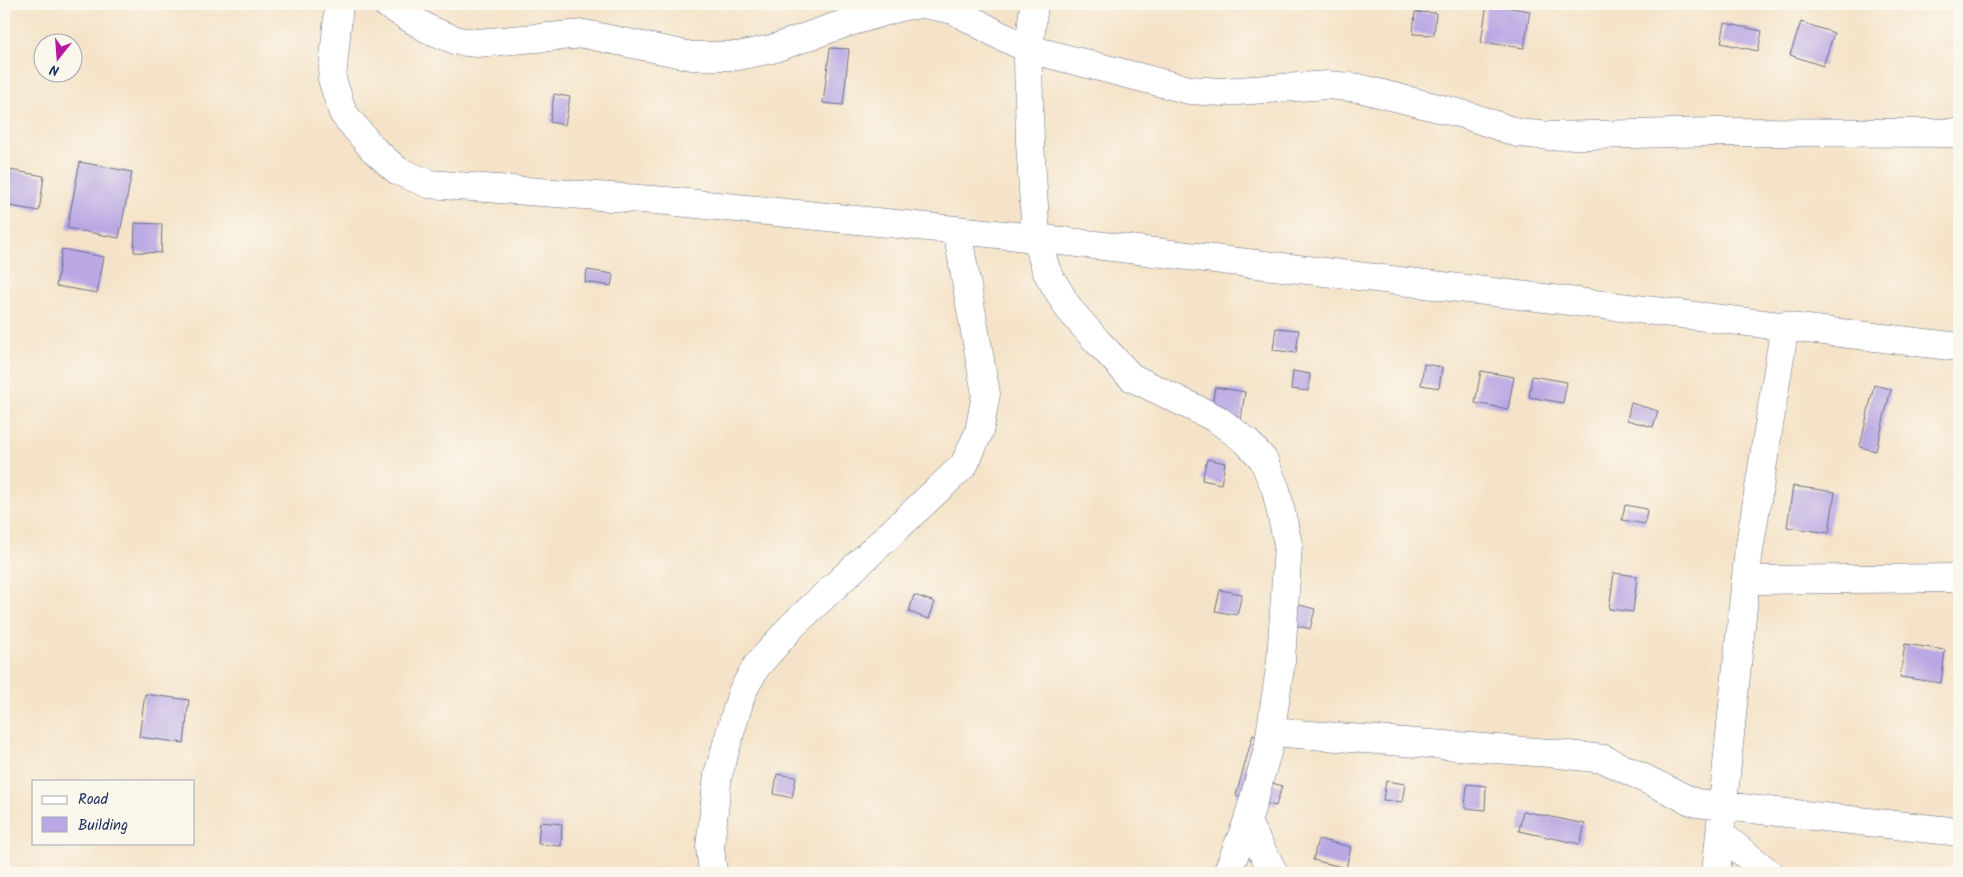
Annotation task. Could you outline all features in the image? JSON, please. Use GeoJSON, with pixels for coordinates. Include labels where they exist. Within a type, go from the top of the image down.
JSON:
{"type":"FeatureCollection","features":[{"type":"Feature","properties":{"kind":"street"},"geometry":{"type":"LineString","coordinates":[[339,4],[332,79],[343,113],[374,150],[398,171],[428,184],[667,201],[1036,238],[1959,347]]}},
{"type":"Feature","properties":{"kind":"street"},"geometry":{"type":"LineString","coordinates":[[387,4],[428,30],[458,41],[477,43],[584,34],[692,56],[738,56],[772,49],[846,23],[904,6],[923,4],[954,10],[1029,49],[1189,90],[1222,92],[1328,85],[1359,88],[1466,115],[1518,133],[1550,136],[1717,132],[1959,133]]}},
{"type":"Feature","properties":{"kind":"street"},"geometry":{"type":"LineString","coordinates":[[1034,4],[1028,60],[1030,142],[1036,238],[1047,272],[1069,309],[1096,341],[1131,377],[1217,419],[1246,441],[1263,459],[1276,490],[1288,544],[1281,661],[1268,749],[1247,823],[1227,873]]}},
{"type":"Feature","properties":{"kind":"street"},"geometry":{"type":"LineString","coordinates":[[713,873],[710,847],[718,775],[742,692],[756,667],[791,627],[964,465],[979,432],[986,394],[957,230]]}},
{"type":"Feature","properties":{"kind":"street"},"geometry":{"type":"LineString","coordinates":[[1716,873],[1746,580],[1785,325]]}},
{"type":"Feature","properties":{"kind":"street"},"geometry":{"type":"LineString","coordinates":[[1746,580],[1959,578]]}},
{"type":"Feature","properties":{"kind":"street"},"geometry":{"type":"LineString","coordinates":[[1271,732],[1550,752],[1604,759],[1691,801],[1959,832]]}},
{"type":"Feature","properties":{"kind":"street"},"geometry":{"type":"LineString","coordinates":[[1247,823],[1274,873]]}},
{"type":"Feature","properties":{"kind":"street"},"geometry":{"type":"LineString","coordinates":[[1720,834],[1769,873]]}},
{"type":"Feature","properties":{"kind":"building"},"geometry":{"type":"Polygon","coordinates":[[[1487,4],[1530,11],[1524,48],[1481,42],[1487,4]]]}},
{"type":"Feature","properties":{"kind":"building"},"geometry":{"type":"Polygon","coordinates":[[[1415,12],[1436,13],[1434,35],[1413,34],[1415,12]]]}},
{"type":"Feature","properties":{"kind":"building"},"geometry":{"type":"Polygon","coordinates":[[[1801,22],[1834,33],[1823,66],[1790,55],[1801,22]]]}},
{"type":"Feature","properties":{"kind":"building"},"geometry":{"type":"Polygon","coordinates":[[[1725,23],[1762,31],[1758,51],[1721,43],[1725,23]]]}},
{"type":"Feature","properties":{"kind":"building"},"geometry":{"type":"Polygon","coordinates":[[[830,48],[849,49],[843,105],[823,103],[830,48]]]}},
{"type":"Feature","properties":{"kind":"building"},"geometry":{"type":"Polygon","coordinates":[[[554,94],[570,97],[565,125],[550,122],[554,94]]]}},
{"type":"Feature","properties":{"kind":"building"},"geometry":{"type":"Polygon","coordinates":[[[80,162],[132,172],[119,238],[67,228],[80,162]]]}},
{"type":"Feature","properties":{"kind":"building"},"geometry":{"type":"Polygon","coordinates":[[[4,169],[44,176],[39,211],[4,205],[4,169]]]}},
{"type":"Feature","properties":{"kind":"building"},"geometry":{"type":"Polygon","coordinates":[[[135,223],[162,224],[161,253],[134,252],[135,223]]]}},
{"type":"Feature","properties":{"kind":"building"},"geometry":{"type":"Polygon","coordinates":[[[62,249],[104,257],[97,293],[56,286],[62,249]]]}},
{"type":"Feature","properties":{"kind":"building"},"geometry":{"type":"Polygon","coordinates":[[[587,270],[613,274],[611,286],[585,282],[587,270]]]}},
{"type":"Feature","properties":{"kind":"building"},"geometry":{"type":"Polygon","coordinates":[[[1276,328],[1299,330],[1296,353],[1273,350],[1276,328]]]}},
{"type":"Feature","properties":{"kind":"building"},"geometry":{"type":"Polygon","coordinates":[[[1424,364],[1442,367],[1439,388],[1421,385],[1424,364]]]}},
{"type":"Feature","properties":{"kind":"building"},"geometry":{"type":"Polygon","coordinates":[[[1293,371],[1310,374],[1308,391],[1291,389],[1293,371]]]}},
{"type":"Feature","properties":{"kind":"building"},"geometry":{"type":"Polygon","coordinates":[[[1481,371],[1514,377],[1508,409],[1475,403],[1481,371]]]}},
{"type":"Feature","properties":{"kind":"building"},"geometry":{"type":"Polygon","coordinates":[[[1532,376],[1567,382],[1563,403],[1529,397],[1532,376]]]}},
{"type":"Feature","properties":{"kind":"building"},"geometry":{"type":"Polygon","coordinates":[[[1874,385],[1891,389],[1876,451],[1860,447],[1874,385]]]}},
{"type":"Feature","properties":{"kind":"building"},"geometry":{"type":"Polygon","coordinates":[[[1215,387],[1245,392],[1240,426],[1210,421],[1215,387]]]}},
{"type":"Feature","properties":{"kind":"building"},"geometry":{"type":"Polygon","coordinates":[[[1631,403],[1658,411],[1653,427],[1627,420],[1631,403]]]}},
{"type":"Feature","properties":{"kind":"building"},"geometry":{"type":"Polygon","coordinates":[[[1207,459],[1225,463],[1221,484],[1202,480],[1207,459]]]}},
{"type":"Feature","properties":{"kind":"building"},"geometry":{"type":"Polygon","coordinates":[[[1793,486],[1835,492],[1829,533],[1787,527],[1793,486]]]}},
{"type":"Feature","properties":{"kind":"building"},"geometry":{"type":"Polygon","coordinates":[[[1625,505],[1647,509],[1645,524],[1622,520],[1625,505]]]}},
{"type":"Feature","properties":{"kind":"building"},"geometry":{"type":"Polygon","coordinates":[[[1614,573],[1637,576],[1633,612],[1609,609],[1614,573]]]}},
{"type":"Feature","properties":{"kind":"building"},"geometry":{"type":"Polygon","coordinates":[[[1220,590],[1242,594],[1237,615],[1215,611],[1220,590]]]}},
{"type":"Feature","properties":{"kind":"building"},"geometry":{"type":"Polygon","coordinates":[[[914,595],[935,602],[929,619],[909,612],[914,595]]]}},
{"type":"Feature","properties":{"kind":"building"},"geometry":{"type":"Polygon","coordinates":[[[1292,603],[1315,609],[1310,629],[1287,623],[1292,603]]]}},
{"type":"Feature","properties":{"kind":"building"},"geometry":{"type":"Polygon","coordinates":[[[1905,644],[1945,650],[1941,683],[1900,677],[1905,644]]]}},
{"type":"Feature","properties":{"kind":"building"},"geometry":{"type":"Polygon","coordinates":[[[145,694],[189,700],[184,743],[139,737],[145,694]]]}},
{"type":"Feature","properties":{"kind":"building"},"geometry":{"type":"Polygon","coordinates":[[[1253,735],[1270,740],[1259,779],[1282,786],[1276,806],[1236,795],[1253,735]]]}},
{"type":"Feature","properties":{"kind":"building"},"geometry":{"type":"Polygon","coordinates":[[[777,774],[796,777],[792,798],[774,794],[777,774]]]}},
{"type":"Feature","properties":{"kind":"building"},"geometry":{"type":"Polygon","coordinates":[[[1386,781],[1405,784],[1402,802],[1383,800],[1386,781]]]}},
{"type":"Feature","properties":{"kind":"building"},"geometry":{"type":"Polygon","coordinates":[[[1467,784],[1486,786],[1485,810],[1465,808],[1467,784]]]}},
{"type":"Feature","properties":{"kind":"building"},"geometry":{"type":"Polygon","coordinates":[[[1523,811],[1585,824],[1580,844],[1519,831],[1523,811]]]}},
{"type":"Feature","properties":{"kind":"building"},"geometry":{"type":"Polygon","coordinates":[[[540,822],[562,824],[561,846],[538,844],[540,822]]]}},
{"type":"Feature","properties":{"kind":"building"},"geometry":{"type":"Polygon","coordinates":[[[1318,839],[1351,847],[1346,868],[1313,860],[1318,839]]]}}]}
